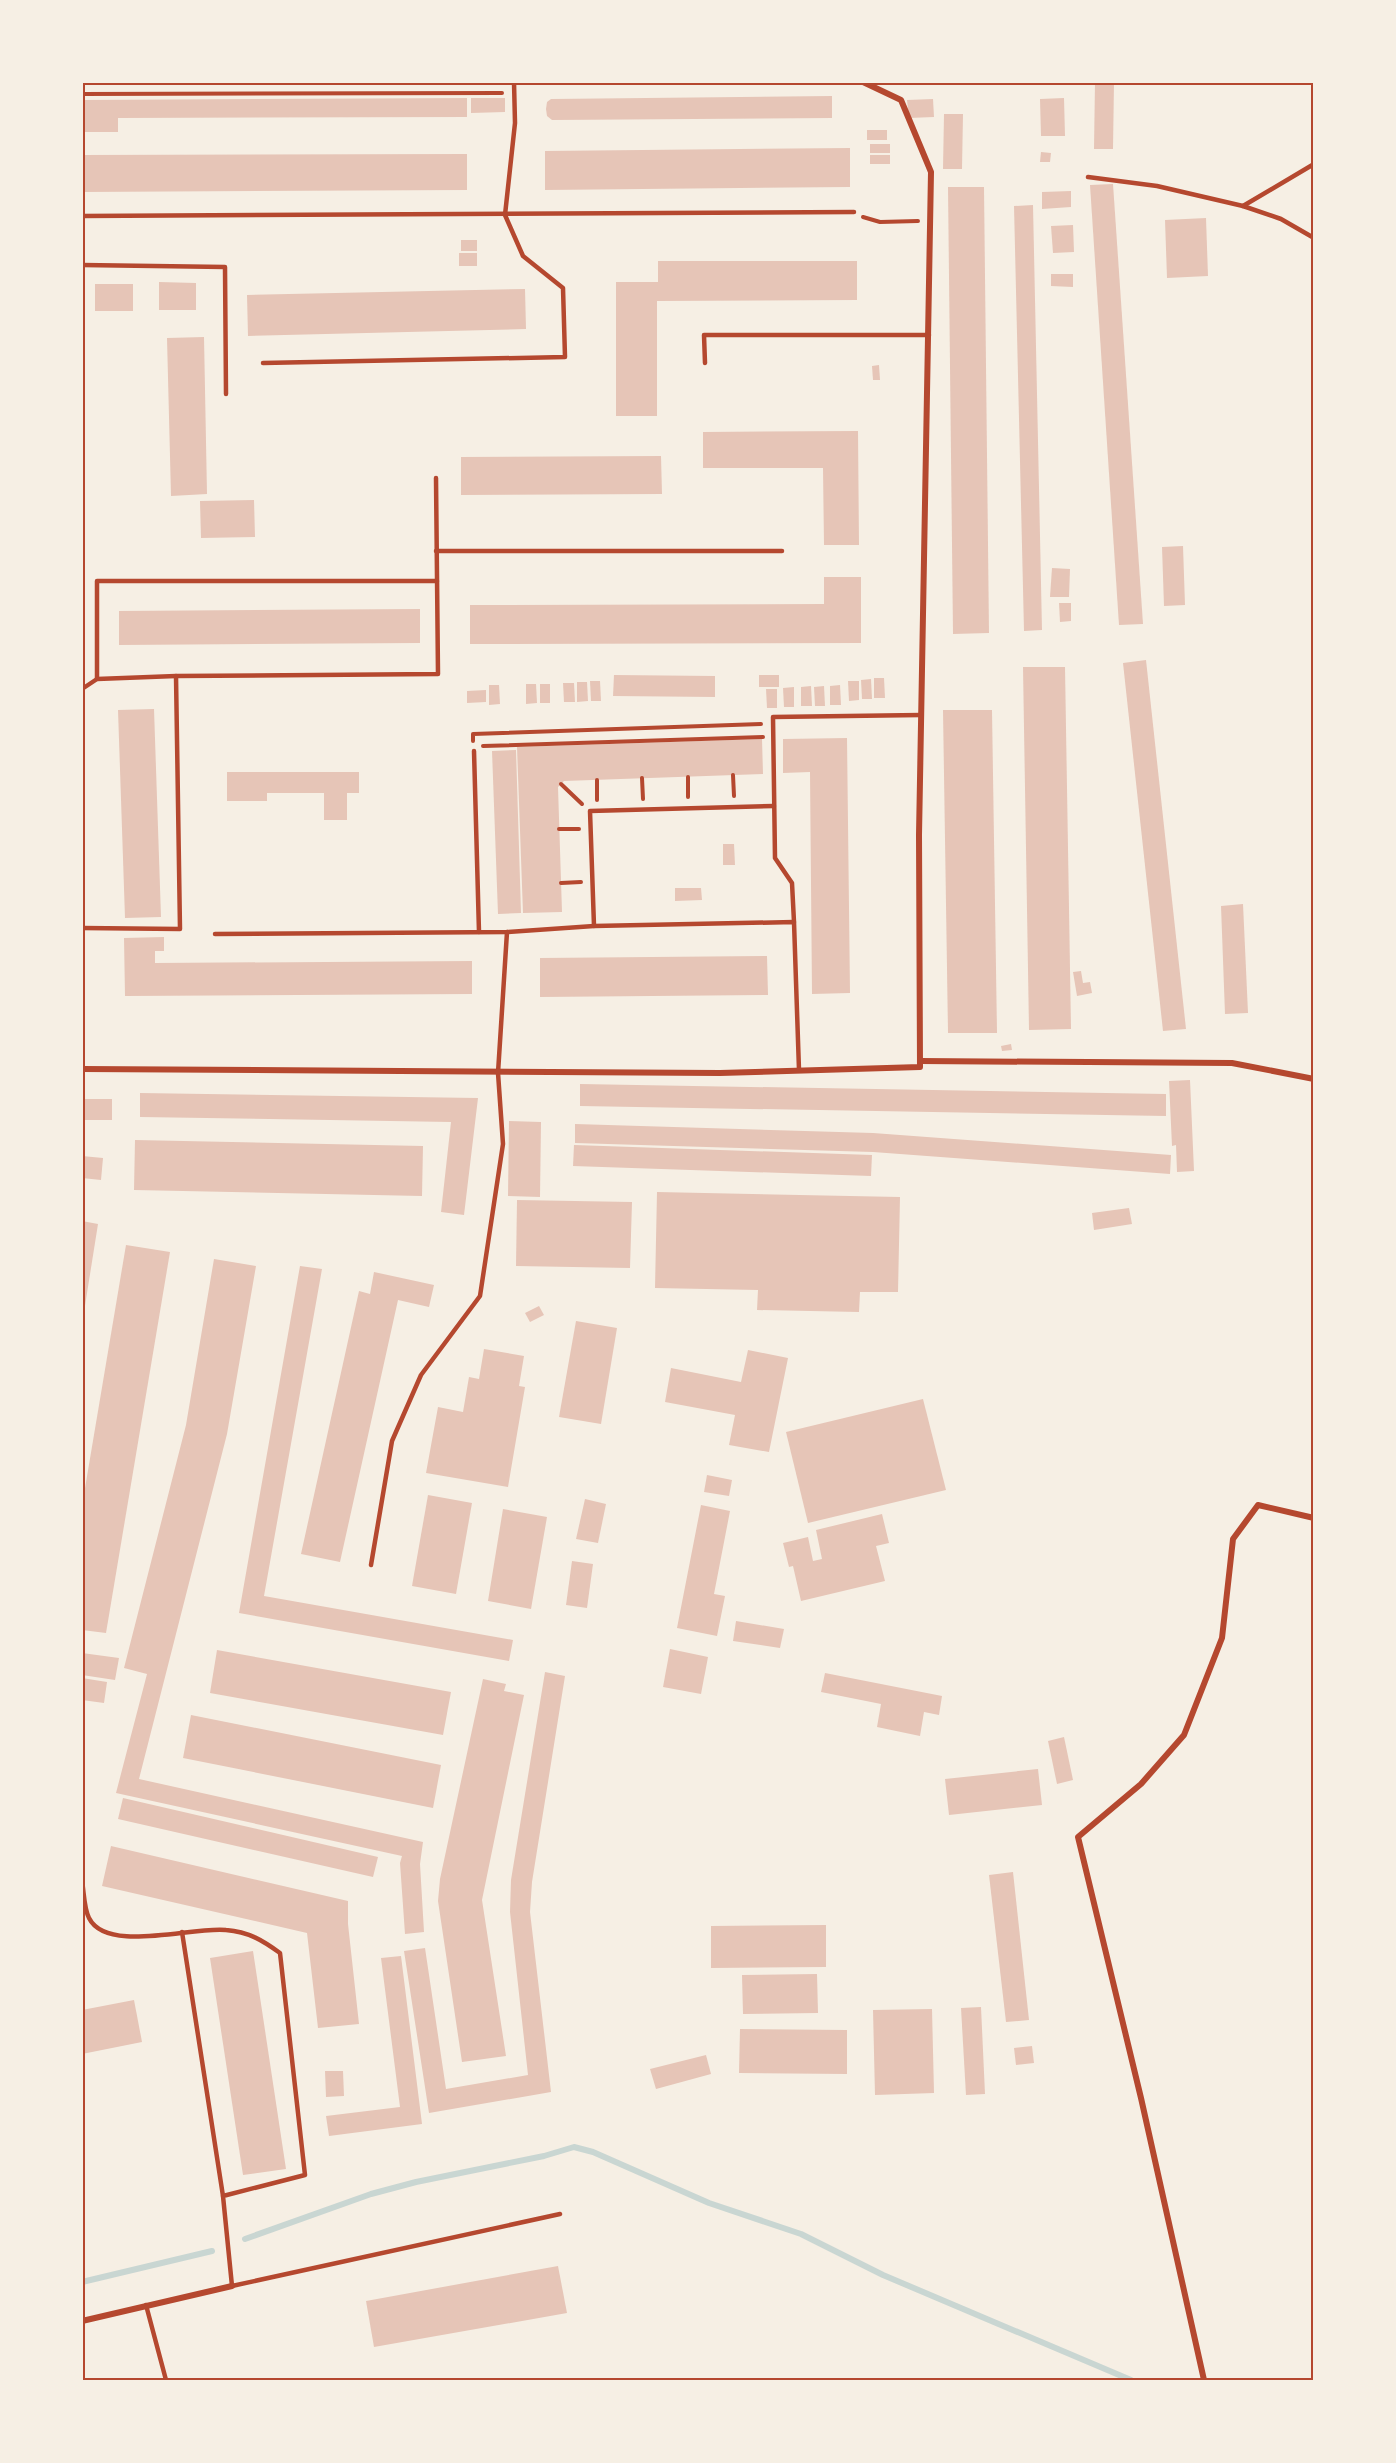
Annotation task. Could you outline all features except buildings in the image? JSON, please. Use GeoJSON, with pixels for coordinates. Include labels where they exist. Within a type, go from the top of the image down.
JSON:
{"type":"FeatureCollection","features":[{"type":"Feature","properties":{"kind":"street"},"geometry":{"type":"LineString","coordinates":[[863,82],[901,100],[931,172],[921,715],[920,1064]]}},
{"type":"Feature","properties":{"kind":"street"},"geometry":{"type":"LineString","coordinates":[[82,1069],[720,1073],[920,1064],[1232,1063],[1314,1079]]}},
{"type":"Feature","properties":{"kind":"street"},"geometry":{"type":"LineString","coordinates":[[1204,2380],[1141,2098],[1078,1837],[1141,1784],[1184,1735],[1222,1638],[1233,1539],[1258,1505],[1314,1518]]}},
{"type":"Feature","properties":{"kind":"street"},"geometry":{"type":"LineString","coordinates":[[82,2321],[232,2286]]}},
{"type":"Feature","properties":{"kind":"lane"},"geometry":{"type":"LineString","coordinates":[[263,363],[565,357],[563,288],[523,256],[505,215],[515,123],[514,82]]}},
{"type":"Feature","properties":{"kind":"lane"},"geometry":{"type":"LineString","coordinates":[[1243,206],[1314,164]]}},
{"type":"Feature","properties":{"kind":"lane"},"geometry":{"type":"LineString","coordinates":[[1088,177],[1157,186],[1243,206],[1281,219],[1314,238]]}},
{"type":"Feature","properties":{"kind":"lane"},"geometry":{"type":"LineString","coordinates":[[82,216],[854,212]]}},
{"type":"Feature","properties":{"kind":"lane"},"geometry":{"type":"LineString","coordinates":[[82,264],[225,267],[226,394]]}},
{"type":"Feature","properties":{"kind":"lane"},"geometry":{"type":"LineString","coordinates":[[705,363],[704,335],[929,335]]}},
{"type":"Feature","properties":{"kind":"lane"},"geometry":{"type":"LineString","coordinates":[[82,689],[97,679],[176,676],[438,674],[436,478]]}},
{"type":"Feature","properties":{"kind":"lane"},"geometry":{"type":"LineString","coordinates":[[436,551],[782,551]]}},
{"type":"Feature","properties":{"kind":"lane"},"geometry":{"type":"LineString","coordinates":[[97,679],[97,581],[437,581]]}},
{"type":"Feature","properties":{"kind":"lane"},"geometry":{"type":"LineString","coordinates":[[82,928],[180,929],[176,676]]}},
{"type":"Feature","properties":{"kind":"lane"},"geometry":{"type":"LineString","coordinates":[[799,1070],[792,883],[775,858],[773,717],[921,715]]}},
{"type":"Feature","properties":{"kind":"lane"},"geometry":{"type":"LineString","coordinates":[[474,748],[479,932]]}},
{"type":"Feature","properties":{"kind":"lane"},"geometry":{"type":"LineString","coordinates":[[594,927],[590,811],[774,806]]}},
{"type":"Feature","properties":{"kind":"lane"},"geometry":{"type":"LineString","coordinates":[[215,934],[507,932],[594,927],[794,922]]}},
{"type":"Feature","properties":{"kind":"lane"},"geometry":{"type":"LineString","coordinates":[[371,1565],[392,1441],[421,1375],[480,1296],[504,1144],[498,1073],[507,932]]}},
{"type":"Feature","properties":{"kind":"lane"},"geometry":{"type":"LineString","coordinates":[[82,1881],[88,1918],[101,1931],[125,1937],[225,1929],[257,1937],[280,1953],[305,2175],[223,2196]]}},
{"type":"Feature","properties":{"kind":"lane"},"geometry":{"type":"LineString","coordinates":[[182,1932],[223,2196],[232,2286],[560,2214]]}},
{"type":"Feature","properties":{"kind":"lane"},"geometry":{"type":"LineString","coordinates":[[146,2305],[166,2380]]}},
{"type":"Feature","properties":{"kind":"path"},"geometry":{"type":"LineString","coordinates":[[82,94],[515,93]]}},
{"type":"Feature","properties":{"kind":"path"},"geometry":{"type":"LineString","coordinates":[[854,212],[880,222],[931,221]]}},
{"type":"Feature","properties":{"kind":"path"},"geometry":{"type":"LineString","coordinates":[[473,734],[773,724]]}},
{"type":"Feature","properties":{"kind":"path"},"geometry":{"type":"LineString","coordinates":[[474,748],[773,737]]}},
{"type":"Feature","properties":{"kind":"path"},"geometry":{"type":"LineString","coordinates":[[734,776],[734,807]]}},
{"type":"Feature","properties":{"kind":"path"},"geometry":{"type":"LineString","coordinates":[[688,777],[689,809]]}},
{"type":"Feature","properties":{"kind":"path"},"geometry":{"type":"LineString","coordinates":[[642,778],[643,810]]}},
{"type":"Feature","properties":{"kind":"path"},"geometry":{"type":"LineString","coordinates":[[597,780],[597,811]]}},
{"type":"Feature","properties":{"kind":"path"},"geometry":{"type":"LineString","coordinates":[[561,784],[590,811]]}},
{"type":"Feature","properties":{"kind":"path"},"geometry":{"type":"LineString","coordinates":[[559,829],[591,829]]}},
{"type":"Feature","properties":{"kind":"path"},"geometry":{"type":"LineString","coordinates":[[561,883],[592,882]]}},
{"type":"Feature","properties":{"kind":"waterway"},"geometry":{"type":"LineString","coordinates":[[245,2239],[371,2194],[416,2182],[544,2156],[574,2147],[593,2152],[709,2203],[801,2234],[883,2275],[1131,2380]]}},
{"type":"Feature","properties":{"kind":"waterway"},"geometry":{"type":"LineString","coordinates":[[82,2282],[212,2251]]}}]}
